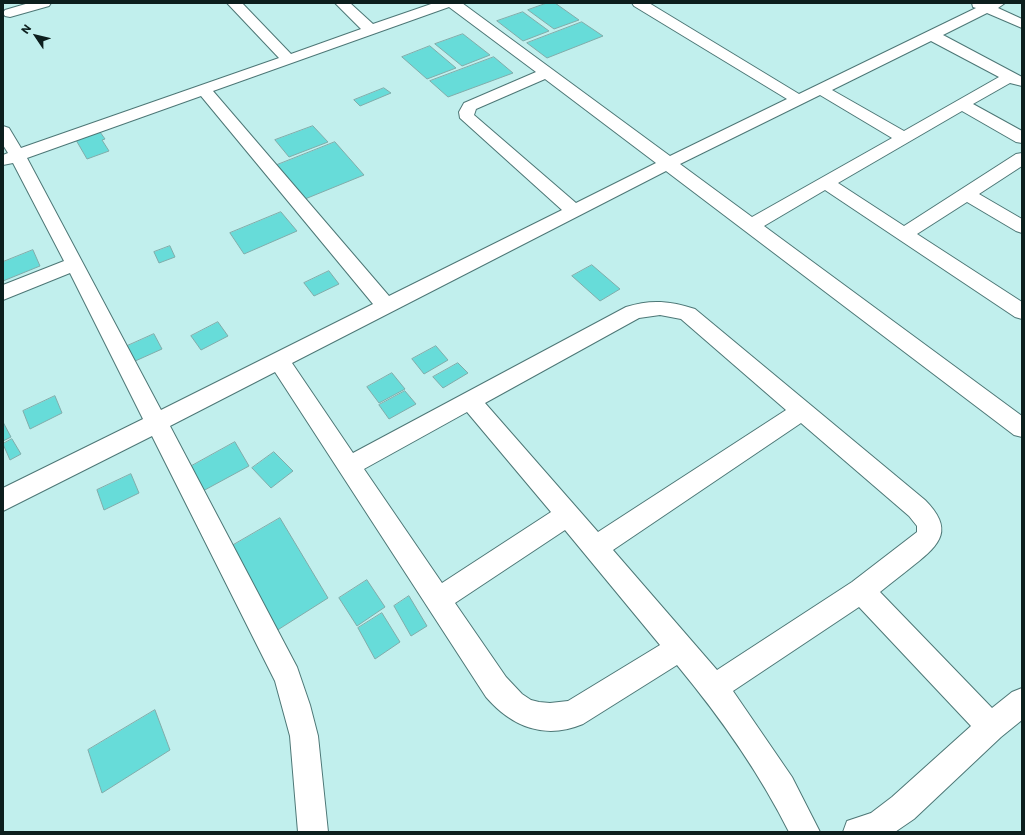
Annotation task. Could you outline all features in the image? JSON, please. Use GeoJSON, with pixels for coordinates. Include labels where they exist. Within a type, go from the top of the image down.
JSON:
{"type":"FeatureCollection","features":[{"type":"Feature","properties":{"kind":"street"},"geometry":{"type":"LineString","coordinates":[[10,13],[44,3]]}},
{"type":"Feature","properties":{"kind":"street"},"geometry":{"type":"LineString","coordinates":[[234,3],[288,59]]}},
{"type":"Feature","properties":{"kind":"street"},"geometry":{"type":"LineString","coordinates":[[342,3],[371,30]]}},
{"type":"Feature","properties":{"kind":"street"},"geometry":{"type":"LineString","coordinates":[[10,158],[447,3]]}},
{"type":"Feature","properties":{"kind":"street"},"geometry":{"type":"LineString","coordinates":[[453,3],[750,226],[1018,420]]}},
{"type":"Feature","properties":{"kind":"street"},"geometry":{"type":"LineString","coordinates":[[639,3],[799,100]]}},
{"type":"Feature","properties":{"kind":"street"},"geometry":{"type":"LineString","coordinates":[[3,500],[668,164],[931,35],[988,5],[1022,24]]}},
{"type":"Feature","properties":{"kind":"street"},"geometry":{"type":"LineString","coordinates":[[931,35],[1016,80]]}},
{"type":"Feature","properties":{"kind":"street"},"geometry":{"type":"LineString","coordinates":[[546,73],[470,106],[466,110],[466,114],[468,118],[575,211]]}},
{"type":"Feature","properties":{"kind":"street"},"geometry":{"type":"LineString","coordinates":[[750,226],[963,105],[1016,80]]}},
{"type":"Feature","properties":{"kind":"street"},"geometry":{"type":"LineString","coordinates":[[203,89],[387,307]]}},
{"type":"Feature","properties":{"kind":"street"},"geometry":{"type":"LineString","coordinates":[[820,90],[904,138]]}},
{"type":"Feature","properties":{"kind":"street"},"geometry":{"type":"LineString","coordinates":[[963,105],[1022,138]]}},
{"type":"Feature","properties":{"kind":"street"},"geometry":{"type":"LineString","coordinates":[[3,131],[10,158],[75,264],[287,677],[304,736],[314,832]]}},
{"type":"Feature","properties":{"kind":"street"},"geometry":{"type":"LineString","coordinates":[[904,234],[1022,158]]}},
{"type":"Feature","properties":{"kind":"street"},"geometry":{"type":"LineString","coordinates":[[826,183],[1022,312]]}},
{"type":"Feature","properties":{"kind":"street"},"geometry":{"type":"LineString","coordinates":[[967,194],[1022,227]]}},
{"type":"Feature","properties":{"kind":"street"},"geometry":{"type":"LineString","coordinates":[[3,293],[75,264]]}},
{"type":"Feature","properties":{"kind":"street"},"geometry":{"type":"LineString","coordinates":[[349,466],[634,312],[646,308],[660,307],[674,309],[688,314],[917,508],[926,516],[930,526],[929,536],[924,543],[861,591],[714,688]]}},
{"type":"Feature","properties":{"kind":"street"},"geometry":{"type":"LineString","coordinates":[[279,361],[438,600],[506,699],[517,708],[531,715],[545,718],[573,714],[680,648]]}},
{"type":"Feature","properties":{"kind":"street"},"geometry":{"type":"LineString","coordinates":[[470,400],[714,688],[748,735],[782,787],[805,832]]}},
{"type":"Feature","properties":{"kind":"street"},"geometry":{"type":"LineString","coordinates":[[595,548],[801,411]]}},
{"type":"Feature","properties":{"kind":"street"},"geometry":{"type":"LineString","coordinates":[[438,600],[567,515]]}},
{"type":"Feature","properties":{"kind":"street"},"geometry":{"type":"LineString","coordinates":[[861,591],[991,727]]}},
{"type":"Feature","properties":{"kind":"street"},"geometry":{"type":"LineString","coordinates":[[858,832],[879,825],[904,808],[991,727],[1022,702]]}},
{"type":"Feature","properties":{"kind":"building"},"geometry":{"type":"Polygon","coordinates":[[[547,3],[555,3],[579,20],[554,29],[528,10],[547,3]]]}},
{"type":"Feature","properties":{"kind":"building"},"geometry":{"type":"Polygon","coordinates":[[[523,12],[549,31],[523,41],[497,21],[523,12]]]}},
{"type":"Feature","properties":{"kind":"building"},"geometry":{"type":"Polygon","coordinates":[[[582,22],[603,36],[547,58],[527,43],[582,22]]]}},
{"type":"Feature","properties":{"kind":"building"},"geometry":{"type":"Polygon","coordinates":[[[463,34],[490,55],[462,66],[435,44],[463,34]]]}},
{"type":"Feature","properties":{"kind":"building"},"geometry":{"type":"Polygon","coordinates":[[[430,46],[456,68],[427,79],[402,57],[430,46]]]}},
{"type":"Feature","properties":{"kind":"building"},"geometry":{"type":"Polygon","coordinates":[[[494,57],[513,73],[448,97],[430,81],[494,57]]]}},
{"type":"Feature","properties":{"kind":"building"},"geometry":{"type":"Polygon","coordinates":[[[384,88],[391,93],[360,106],[354,100],[384,88]]]}},
{"type":"Feature","properties":{"kind":"building"},"geometry":{"type":"Polygon","coordinates":[[[313,126],[328,142],[289,157],[275,140],[313,126]]]}},
{"type":"Feature","properties":{"kind":"building"},"geometry":{"type":"Polygon","coordinates":[[[100,132],[105,139],[102,140],[109,151],[87,159],[76,140],[100,132]]]}},
{"type":"Feature","properties":{"kind":"building"},"geometry":{"type":"Polygon","coordinates":[[[335,142],[364,175],[305,199],[277,165],[335,142]]]}},
{"type":"Feature","properties":{"kind":"building"},"geometry":{"type":"Polygon","coordinates":[[[281,212],[297,231],[244,254],[230,233],[281,212]]]}},
{"type":"Feature","properties":{"kind":"building"},"geometry":{"type":"Polygon","coordinates":[[[170,246],[175,257],[159,263],[154,252],[170,246]]]}},
{"type":"Feature","properties":{"kind":"building"},"geometry":{"type":"Polygon","coordinates":[[[33,250],[40,266],[3,281],[3,262],[33,250]]]}},
{"type":"Feature","properties":{"kind":"building"},"geometry":{"type":"Polygon","coordinates":[[[592,265],[620,289],[600,301],[572,276],[592,265]]]}},
{"type":"Feature","properties":{"kind":"building"},"geometry":{"type":"Polygon","coordinates":[[[329,271],[339,284],[314,296],[304,283],[329,271]]]}},
{"type":"Feature","properties":{"kind":"building"},"geometry":{"type":"Polygon","coordinates":[[[218,322],[228,336],[201,350],[191,336],[218,322]]]}},
{"type":"Feature","properties":{"kind":"building"},"geometry":{"type":"Polygon","coordinates":[[[154,334],[162,349],[133,362],[125,347],[154,334]]]}},
{"type":"Feature","properties":{"kind":"building"},"geometry":{"type":"Polygon","coordinates":[[[436,346],[448,360],[424,374],[412,359],[436,346]]]}},
{"type":"Feature","properties":{"kind":"building"},"geometry":{"type":"Polygon","coordinates":[[[458,363],[468,373],[443,388],[433,377],[458,363]]]}},
{"type":"Feature","properties":{"kind":"building"},"geometry":{"type":"Polygon","coordinates":[[[392,373],[405,389],[379,403],[367,387],[392,373]]]}},
{"type":"Feature","properties":{"kind":"building"},"geometry":{"type":"Polygon","coordinates":[[[405,391],[416,404],[389,419],[379,405],[405,391]]]}},
{"type":"Feature","properties":{"kind":"building"},"geometry":{"type":"Polygon","coordinates":[[[55,396],[62,413],[30,429],[23,411],[55,396]]]}},
{"type":"Feature","properties":{"kind":"building"},"geometry":{"type":"Polygon","coordinates":[[[3,422],[11,437],[3,441],[3,422]]]}},
{"type":"Feature","properties":{"kind":"building"},"geometry":{"type":"Polygon","coordinates":[[[12,439],[21,454],[10,460],[3,444],[12,439]]]}},
{"type":"Feature","properties":{"kind":"building"},"geometry":{"type":"Polygon","coordinates":[[[235,442],[249,466],[201,492],[188,468],[235,442]]]}},
{"type":"Feature","properties":{"kind":"building"},"geometry":{"type":"Polygon","coordinates":[[[274,452],[293,471],[271,488],[252,468],[274,452]]]}},
{"type":"Feature","properties":{"kind":"building"},"geometry":{"type":"Polygon","coordinates":[[[131,474],[139,493],[104,510],[97,490],[131,474]]]}},
{"type":"Feature","properties":{"kind":"building"},"geometry":{"type":"Polygon","coordinates":[[[280,518],[328,598],[276,631],[230,547],[280,518]]]}},
{"type":"Feature","properties":{"kind":"building"},"geometry":{"type":"Polygon","coordinates":[[[367,580],[385,607],[357,626],[339,598],[367,580]]]}},
{"type":"Feature","properties":{"kind":"building"},"geometry":{"type":"Polygon","coordinates":[[[409,596],[427,626],[411,636],[394,606],[409,596]]]}},
{"type":"Feature","properties":{"kind":"building"},"geometry":{"type":"Polygon","coordinates":[[[382,613],[400,642],[375,659],[358,628],[382,613]]]}},
{"type":"Feature","properties":{"kind":"building"},"geometry":{"type":"Polygon","coordinates":[[[155,710],[170,750],[102,793],[88,750],[155,710]]]}}]}
